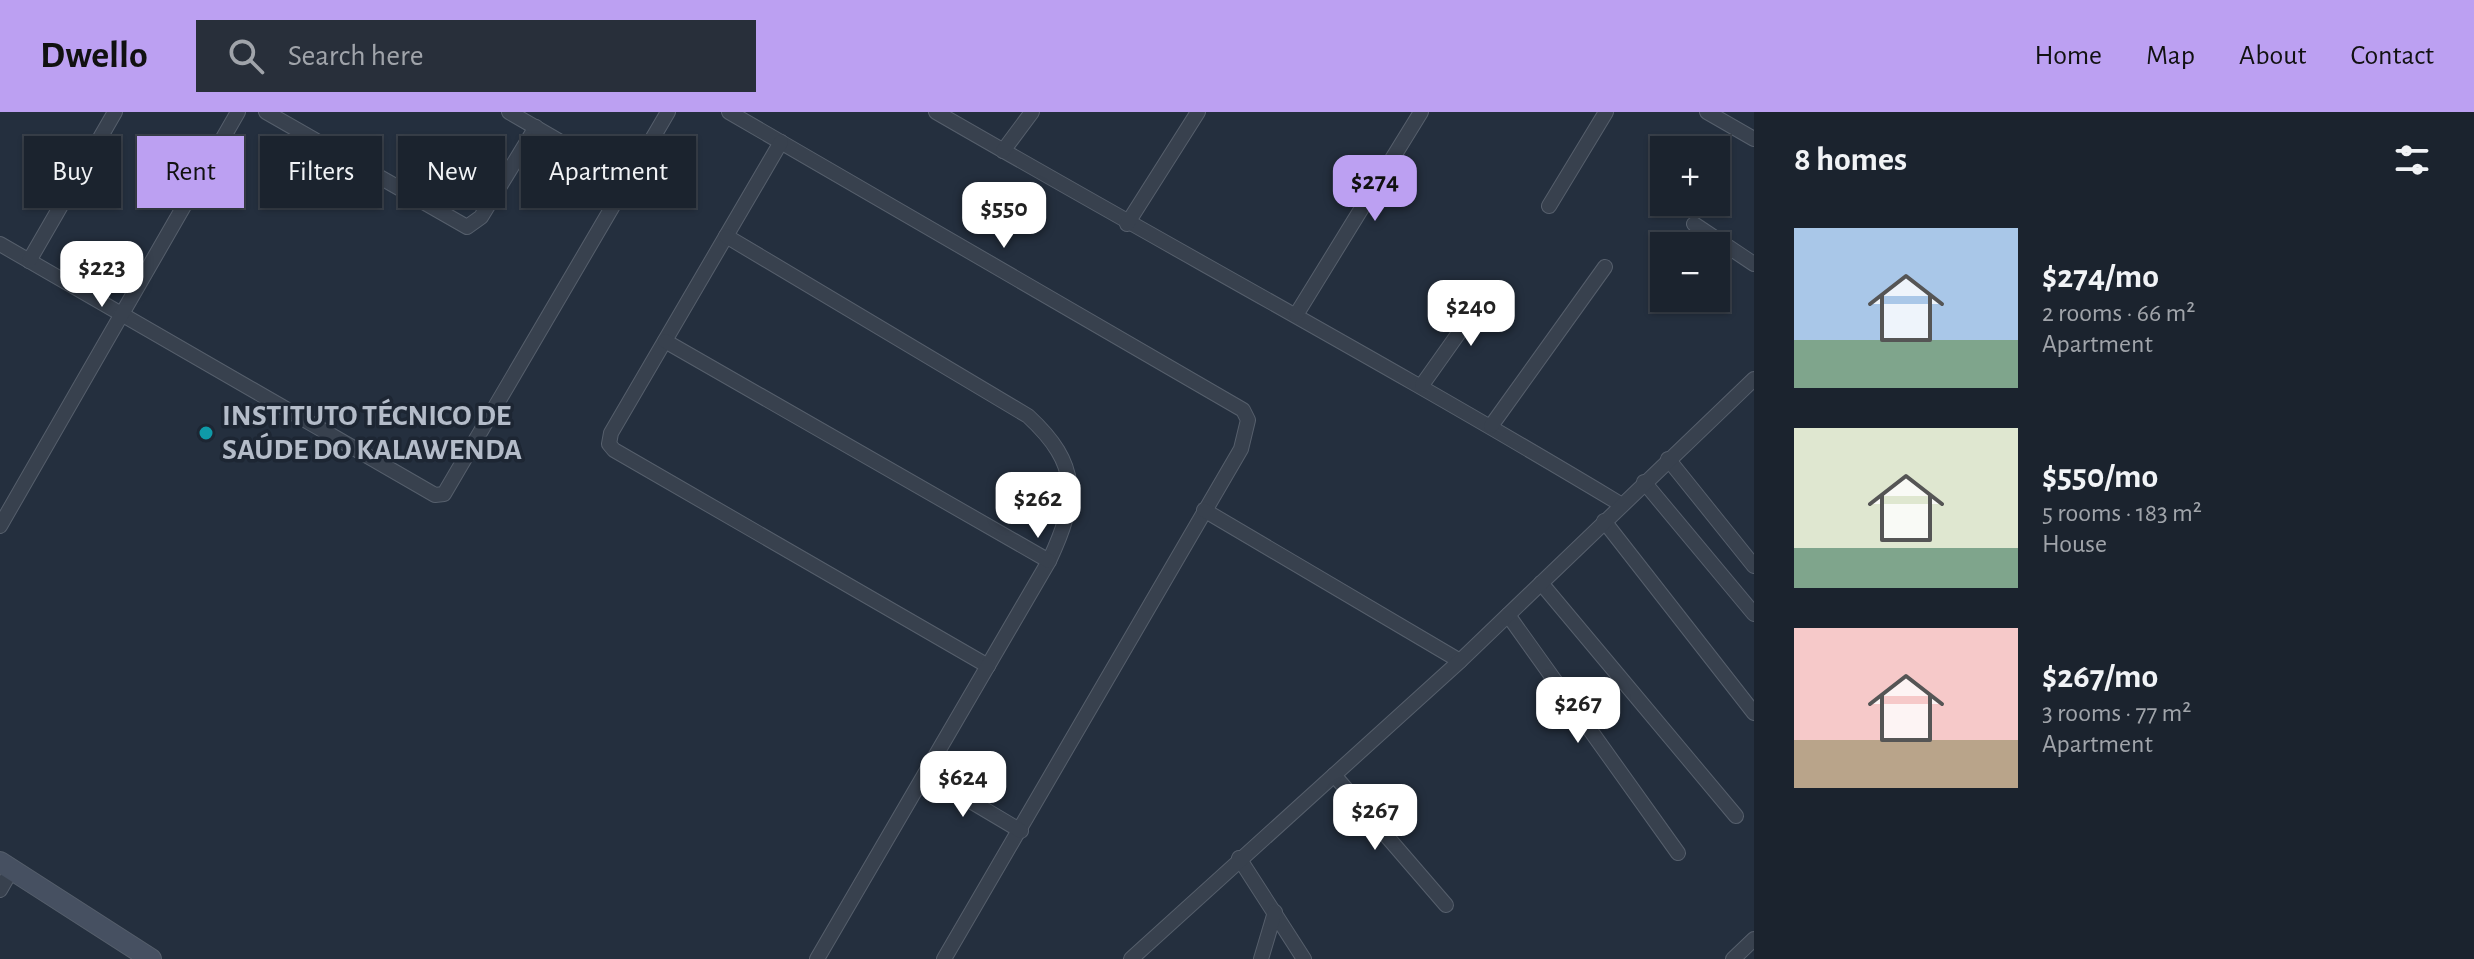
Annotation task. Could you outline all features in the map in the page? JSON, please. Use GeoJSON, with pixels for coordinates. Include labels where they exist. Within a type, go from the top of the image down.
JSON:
{"type":"FeatureCollection","features":[{"type":"Feature","properties":{"kind":"street"},"geometry":{"type":"LineString","coordinates":[[29,261],[115,112]]}},
{"type":"Feature","properties":{"kind":"street"},"geometry":{"type":"LineString","coordinates":[[0,526],[238,112]]}},
{"type":"Feature","properties":{"kind":"street"},"geometry":{"type":"LineString","coordinates":[[266,112],[467,227],[481,217],[536,127]]}},
{"type":"Feature","properties":{"kind":"street"},"geometry":{"type":"LineString","coordinates":[[509,112],[551,136]]}},
{"type":"Feature","properties":{"kind":"street"},"geometry":{"type":"LineString","coordinates":[[654,136],[668,112]]}},
{"type":"Feature","properties":{"kind":"street"},"geometry":{"type":"LineString","coordinates":[[729,112],[1243,410],[1248,420],[1244,439],[1204,510],[1021,831],[944,959]]}},
{"type":"Feature","properties":{"kind":"street"},"geometry":{"type":"LineString","coordinates":[[936,112],[1127,224],[1422,385],[1622,505]]}},
{"type":"Feature","properties":{"kind":"street"},"geometry":{"type":"LineString","coordinates":[[1003,151],[1032,112]]}},
{"type":"Feature","properties":{"kind":"street"},"geometry":{"type":"LineString","coordinates":[[1127,224],[1198,112]]}},
{"type":"Feature","properties":{"kind":"street"},"geometry":{"type":"LineString","coordinates":[[1296,315],[1421,112]]}},
{"type":"Feature","properties":{"kind":"street"},"geometry":{"type":"LineString","coordinates":[[1549,206],[1606,112]]}},
{"type":"Feature","properties":{"kind":"street"},"geometry":{"type":"LineString","coordinates":[[1707,112],[1754,139]]}},
{"type":"Feature","properties":{"kind":"street"},"geometry":{"type":"LineString","coordinates":[[781,142],[611,433],[609,444],[614,450],[988,666]]}},
{"type":"Feature","properties":{"kind":"street"},"geometry":{"type":"LineString","coordinates":[[0,244],[435,495],[444,494],[612,208]]}},
{"type":"Feature","properties":{"kind":"street"},"geometry":{"type":"LineString","coordinates":[[1694,224],[1754,264]]}},
{"type":"Feature","properties":{"kind":"street"},"geometry":{"type":"LineString","coordinates":[[726,236],[1028,416],[1059,450],[1068,473],[1070,498],[1067,522],[1049,561],[817,959]]}},
{"type":"Feature","properties":{"kind":"street"},"geometry":{"type":"LineString","coordinates":[[1491,426],[1605,267]]}},
{"type":"Feature","properties":{"kind":"street"},"geometry":{"type":"LineString","coordinates":[[1422,385],[1490,289]]}},
{"type":"Feature","properties":{"kind":"street"},"geometry":{"type":"LineString","coordinates":[[665,341],[1049,561]]}},
{"type":"Feature","properties":{"kind":"street"},"geometry":{"type":"LineString","coordinates":[[1131,959],[1460,661],[1754,379]]}},
{"type":"Feature","properties":{"kind":"street"},"geometry":{"type":"LineString","coordinates":[[1668,459],[1754,566]]}},
{"type":"Feature","properties":{"kind":"street"},"geometry":{"type":"LineString","coordinates":[[1644,482],[1754,614]]}},
{"type":"Feature","properties":{"kind":"street"},"geometry":{"type":"LineString","coordinates":[[1204,510],[1460,661]]}},
{"type":"Feature","properties":{"kind":"street"},"geometry":{"type":"LineString","coordinates":[[1604,521],[1754,713]]}},
{"type":"Feature","properties":{"kind":"street"},"geometry":{"type":"LineString","coordinates":[[1541,583],[1736,816]]}},
{"type":"Feature","properties":{"kind":"street"},"geometry":{"type":"LineString","coordinates":[[1508,615],[1678,853]]}},
{"type":"Feature","properties":{"kind":"street"},"geometry":{"type":"LineString","coordinates":[[925,774],[1021,831]]}},
{"type":"Feature","properties":{"kind":"street"},"geometry":{"type":"LineString","coordinates":[[1334,775],[1446,905]]}},
{"type":"Feature","properties":{"kind":"street"},"geometry":{"type":"LineString","coordinates":[[1239,858],[1304,959]]}},
{"type":"Feature","properties":{"kind":"street"},"geometry":{"type":"LineString","coordinates":[[0,890],[6,865],[149,958]]}},
{"type":"Feature","properties":{"kind":"street"},"geometry":{"type":"LineString","coordinates":[[1261,959],[1275,912]]}},
{"type":"Feature","properties":{"kind":"street"},"geometry":{"type":"LineString","coordinates":[[1733,959],[1754,939]]}},
{"type":"Feature","properties":{"kind":"place","name":"INSTITUTO TÉCNICO DE SAÚDE DO KALAWENDA"},"geometry":{"type":"Point","coordinates":[206,433]}}]}
